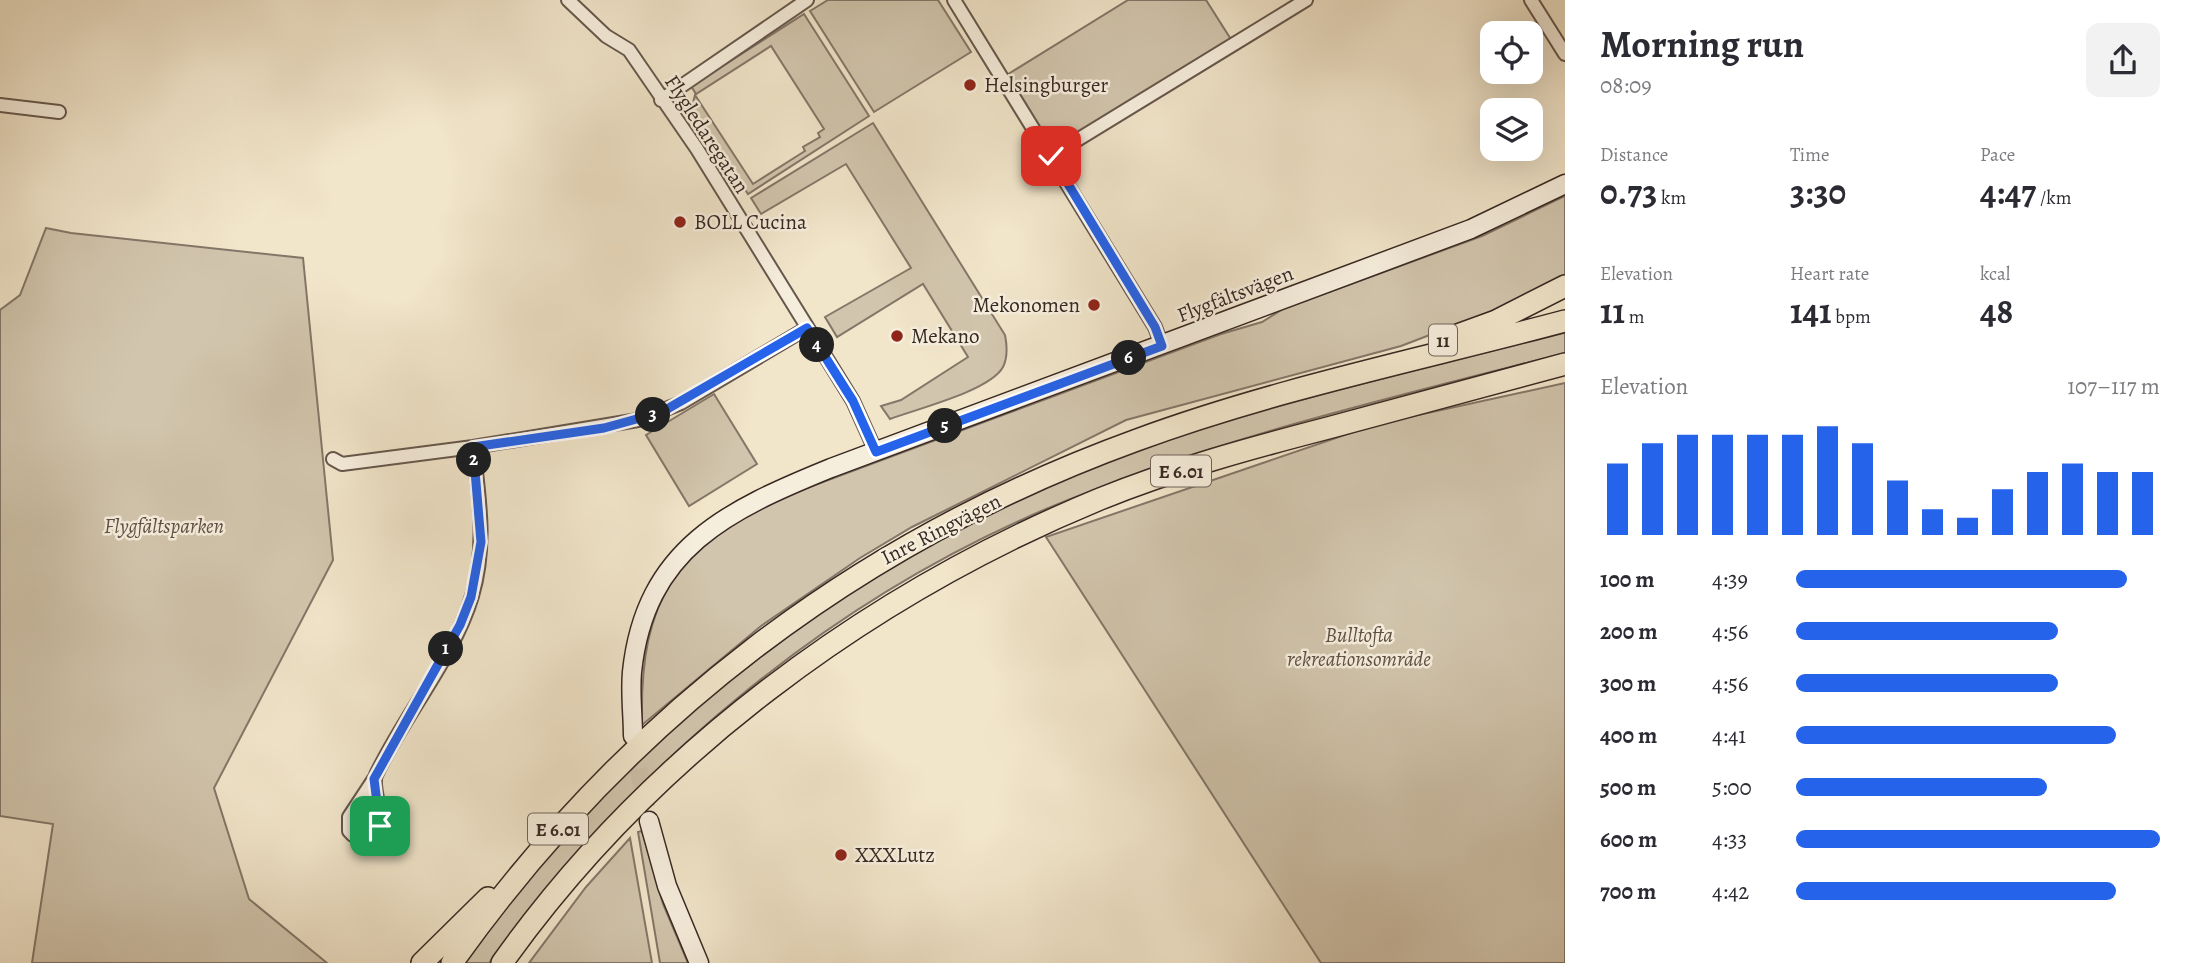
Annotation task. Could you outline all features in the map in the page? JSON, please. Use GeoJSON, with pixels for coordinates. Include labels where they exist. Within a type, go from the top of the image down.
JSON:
{"type":"FeatureCollection","features":[{"type":"Feature","properties":{"kind":"highway","name":"11"},"geometry":{"type":"LineString","coordinates":[[1317,386],[1496,321],[1565,286]]}},
{"type":"Feature","properties":{"kind":"highway","name":"Inre Ringvägen"},"geometry":{"type":"LineString","coordinates":[[453,963],[492,906],[603,780],[693,696],[781,626],[874,564],[957,518],[1137,440],[1317,386],[1565,321]]}},
{"type":"Feature","properties":{"kind":"highway","name":"Inre Ringvägen"},"geometry":{"type":"LineString","coordinates":[[502,963],[583,862],[656,788],[739,715],[874,615],[990,548],[1103,498],[1225,455],[1565,364]]}},
{"type":"Feature","properties":{"kind":"highway"},"geometry":{"type":"LineString","coordinates":[[516,963],[575,887],[583,862]]}},
{"type":"Feature","properties":{"kind":"highway"},"geometry":{"type":"LineString","coordinates":[[422,963],[484,900],[516,880]]}},
{"type":"Feature","properties":{"kind":"street","name":"Flygledaregatan"},"geometry":{"type":"LineString","coordinates":[[568,0],[606,36],[629,50],[696,149],[853,401],[876,452]]}},
{"type":"Feature","properties":{"kind":"street"},"geometry":{"type":"LineString","coordinates":[[662,100],[807,0]]}},
{"type":"Feature","properties":{"kind":"street"},"geometry":{"type":"LineString","coordinates":[[954,0],[1155,327],[1162,346]]}},
{"type":"Feature","properties":{"kind":"street"},"geometry":{"type":"LineString","coordinates":[[1051,156],[1306,0]]}},
{"type":"Feature","properties":{"kind":"street"},"geometry":{"type":"LineString","coordinates":[[1531,0],[1565,54]]}},
{"type":"Feature","properties":{"kind":"street"},"geometry":{"type":"LineString","coordinates":[[0,105],[59,112]]}},
{"type":"Feature","properties":{"kind":"street","name":"Flygfältsvägen"},"geometry":{"type":"LineString","coordinates":[[633,736],[631,675],[637,635],[656,589],[677,556],[700,534],[763,495],[1471,229],[1565,184]]}},
{"type":"Feature","properties":{"kind":"street"},"geometry":{"type":"LineString","coordinates":[[333,459],[342,464],[473,447],[604,428],[662,412],[807,328]]}},
{"type":"Feature","properties":{"kind":"street"},"geometry":{"type":"LineString","coordinates":[[374,779],[460,625],[471,597],[481,542],[473,447]]}},
{"type":"Feature","properties":{"kind":"street"},"geometry":{"type":"LineString","coordinates":[[649,821],[667,886],[699,963]]}},
{"type":"Feature","properties":{"kind":"green space"},"geometry":{"type":"Polygon","coordinates":[[[828,0],[938,0],[971,52],[874,112],[810,11],[828,0]]]}},
{"type":"Feature","properties":{"kind":"green space"},"geometry":{"type":"Polygon","coordinates":[[[1128,0],[1206,0],[1232,41],[1052,152],[1005,76],[1128,0]]]}},
{"type":"Feature","properties":{"kind":"green space"},"geometry":{"type":"Polygon","coordinates":[[[804,14],[869,116],[748,194],[692,107],[695,95],[753,184],[805,151],[803,147],[820,137],[818,133],[824,129],[771,46],[696,94],[691,86],[804,14]]]}},
{"type":"Feature","properties":{"kind":"green space"},"geometry":{"type":"Polygon","coordinates":[[[873,123],[1005,335],[1007,347],[1003,367],[984,384],[890,419],[881,406],[901,400],[968,357],[923,284],[837,337],[825,317],[911,268],[846,164],[761,214],[751,198],[873,123]]]}},
{"type":"Feature","properties":{"kind":"green space"},"geometry":{"type":"Polygon","coordinates":[[[1565,196],[1565,275],[1521,300],[1401,346],[1126,420],[912,527],[860,558],[761,626],[642,725],[643,680],[648,641],[658,607],[674,579],[695,554],[722,532],[755,512],[796,492],[1221,334],[1262,322],[1283,309],[1482,236],[1565,196]]]}},
{"type":"Feature","properties":{"kind":"green space","name":"Flygfältsparken"},"geometry":{"type":"Polygon","coordinates":[[[46,228],[303,258],[333,560],[214,788],[249,899],[327,963],[32,963],[53,824],[0,816],[0,310],[20,295],[46,228]]]}},
{"type":"Feature","properties":{"kind":"green space"},"geometry":{"type":"Polygon","coordinates":[[[1565,332],[1565,353],[1302,422],[1173,461],[1109,484],[1046,509],[963,548],[884,593],[809,643],[737,698],[669,759],[605,823],[545,891],[489,963],[463,963],[558,842],[664,737],[724,684],[788,635],[923,548],[994,511],[1067,478],[1142,449],[1352,386],[1565,332]]]}},
{"type":"Feature","properties":{"kind":"green space","name":"Bulltofta rekreationsområde"},"geometry":{"type":"Polygon","coordinates":[[[1565,383],[1565,963],[1321,963],[1046,537],[1377,424],[1565,383]]]}},
{"type":"Feature","properties":{"kind":"green space"},"geometry":{"type":"Polygon","coordinates":[[[714,394],[757,464],[689,506],[646,435],[714,394]]]}},
{"type":"Feature","properties":{"kind":"green space"},"geometry":{"type":"Polygon","coordinates":[[[642,831],[663,904],[688,963],[660,963],[638,832],[642,831]]]}},
{"type":"Feature","properties":{"kind":"green space"},"geometry":{"type":"Polygon","coordinates":[[[630,838],[652,963],[529,963],[586,887],[630,838]]]}},
{"type":"Feature","properties":{"kind":"tunnel"},"geometry":{"type":"LineString","coordinates":[[634,742],[646,807]]}},
{"type":"Feature","properties":{"kind":"place","name":"Helsingburger"},"geometry":{"type":"Point","coordinates":[970,85]}},
{"type":"Feature","properties":{"kind":"place","name":"BOLL Cucina"},"geometry":{"type":"Point","coordinates":[680,222]}},
{"type":"Feature","properties":{"kind":"place","name":"Mekonomen"},"geometry":{"type":"Point","coordinates":[1094,305]}},
{"type":"Feature","properties":{"kind":"place","name":"Mekano"},"geometry":{"type":"Point","coordinates":[897,336]}},
{"type":"Feature","properties":{"kind":"place","name":"XXXLutz"},"geometry":{"type":"Point","coordinates":[841,855]}},
{"type":"Feature","properties":{"kind":"route"},"geometry":{"type":"LineString","coordinates":[[380,826],[374,779],[460,625],[471,597],[481,542],[473,447],[604,428],[662,412],[807,328],[853,401],[876,452],[1162,346],[1155,327],[1051,156]]}}]}
